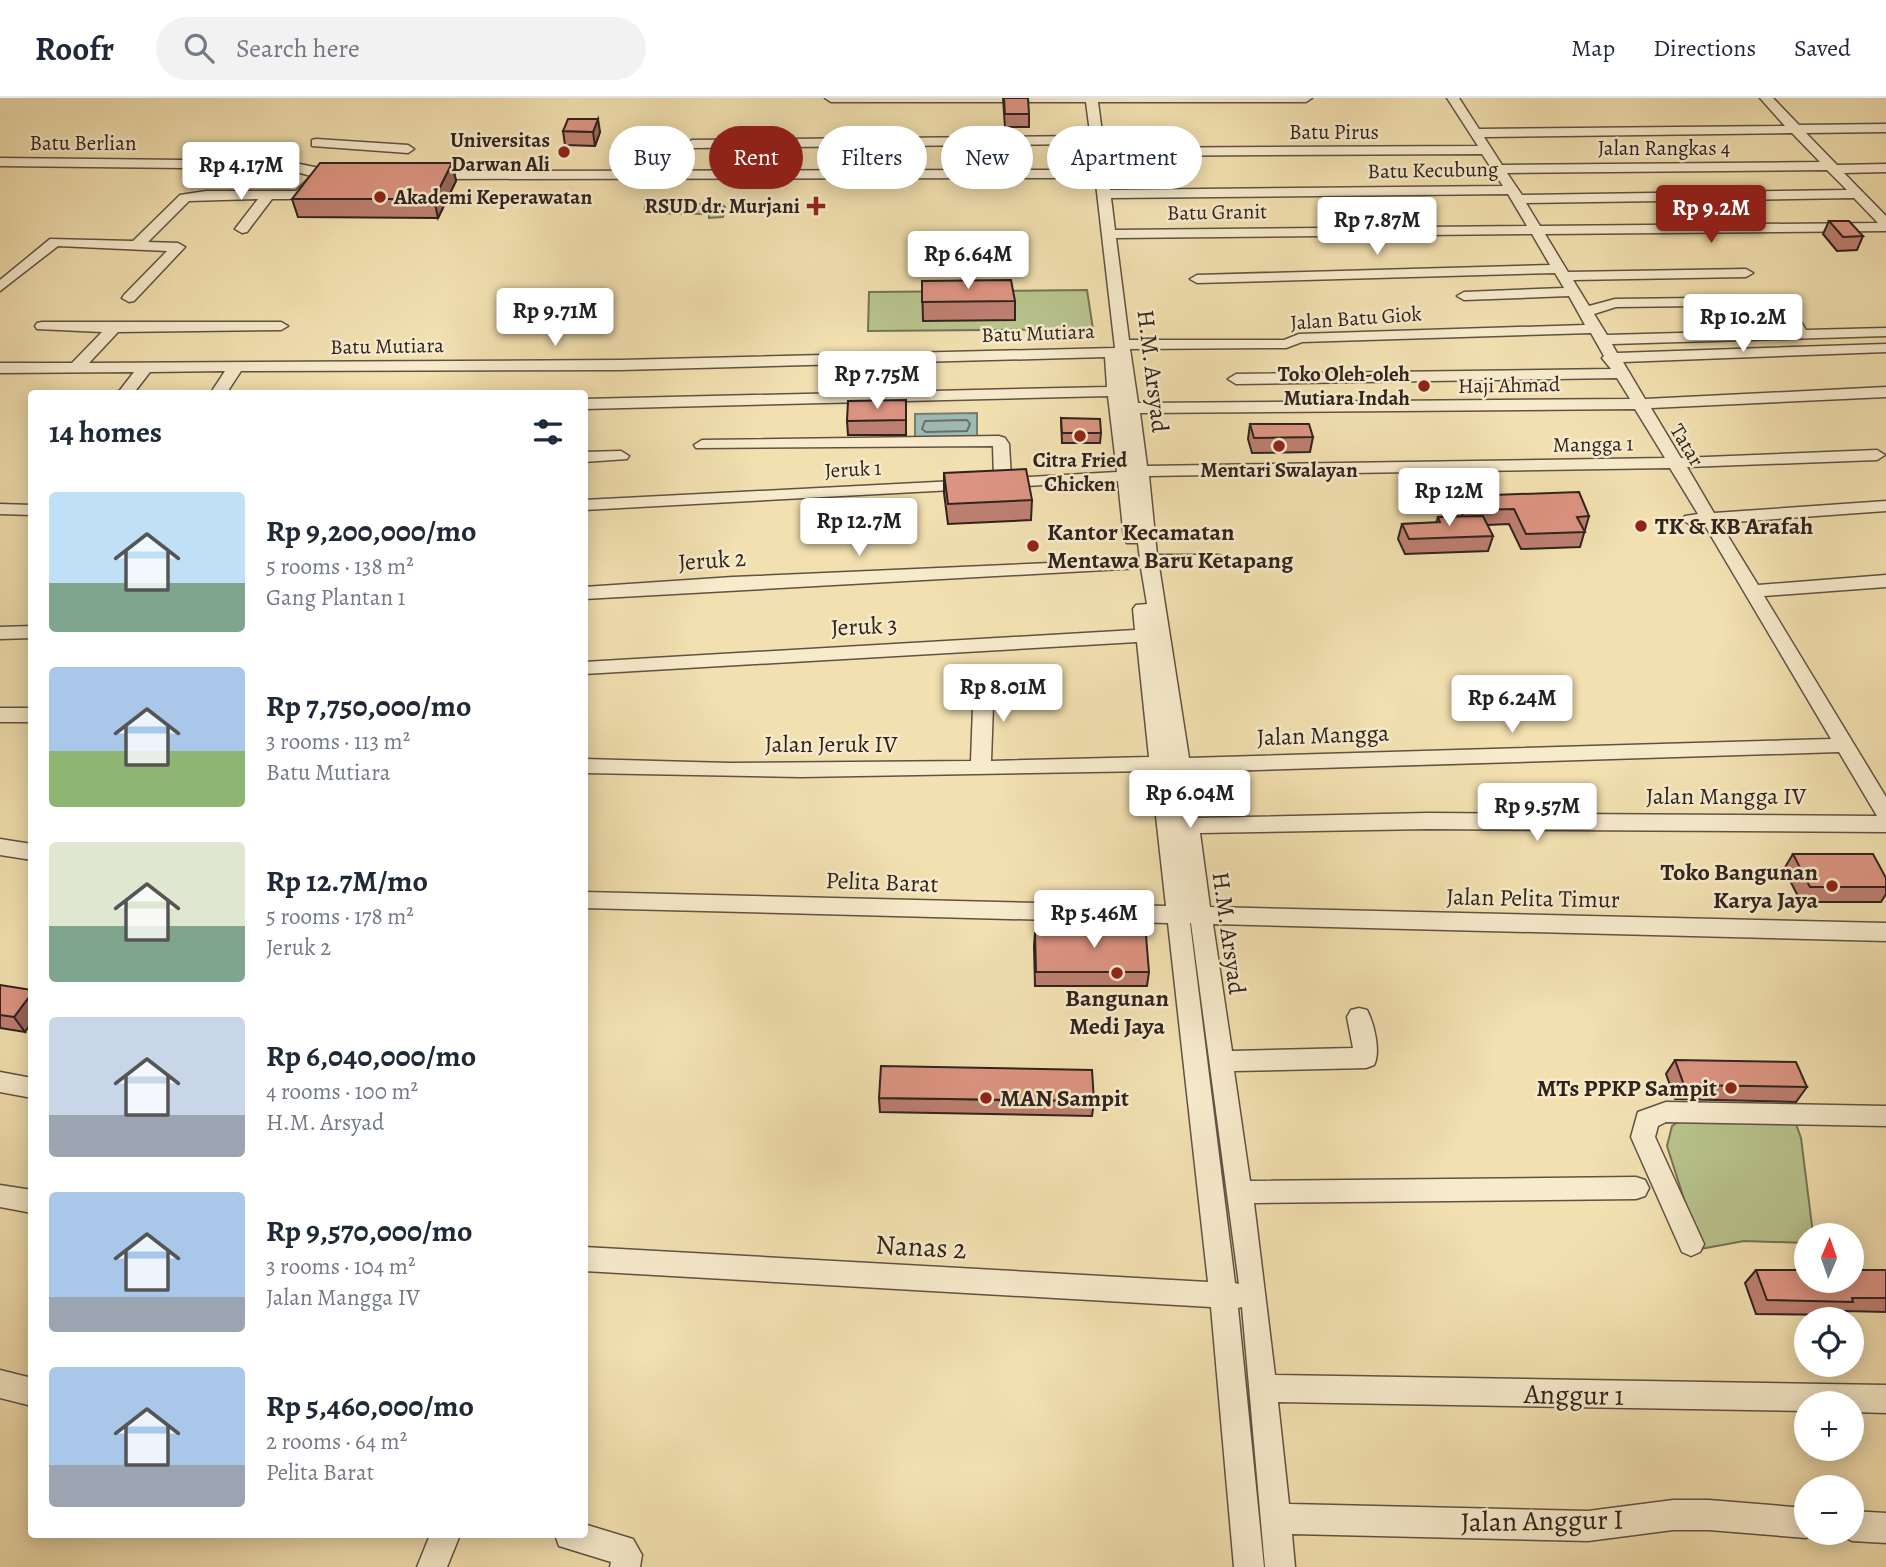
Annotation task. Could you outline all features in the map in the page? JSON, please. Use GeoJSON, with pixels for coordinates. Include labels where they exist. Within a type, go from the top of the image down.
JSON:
{"type":"FeatureCollection","features":[{"type":"Feature","properties":{"kind":"street"},"geometry":{"type":"LineString","coordinates":[[831,98],[1306,98]]}},
{"type":"Feature","properties":{"kind":"street","name":"H.M. Arsyad"},"geometry":{"type":"LineString","coordinates":[[1080,98],[1087,126]]}},
{"type":"Feature","properties":{"kind":"street","name":"H.M. Arsyad"},"geometry":{"type":"LineString","coordinates":[[1092,98],[1092,126]]}},
{"type":"Feature","properties":{"kind":"street","name":"Tatar"},"geometry":{"type":"LineString","coordinates":[[1453,98],[1514,194],[1674,463],[1699,519],[1751,591],[1886,814]]}},
{"type":"Feature","properties":{"kind":"street"},"geometry":{"type":"LineString","coordinates":[[1766,98],[1886,225]]}},
{"type":"Feature","properties":{"kind":"street"},"geometry":{"type":"LineString","coordinates":[[1475,133],[1886,128]]}},
{"type":"Feature","properties":{"kind":"street","name":"Batu Pirus"},"geometry":{"type":"LineString","coordinates":[[695,144],[1047,146]]}},
{"type":"Feature","properties":{"kind":"street","name":"Batu Pirus"},"geometry":{"type":"LineString","coordinates":[[1202,147],[1486,150]]}},
{"type":"Feature","properties":{"kind":"street"},"geometry":{"type":"LineString","coordinates":[[310,151],[408,149]]}},
{"type":"Feature","properties":{"kind":"street","name":"Batu Berlian"},"geometry":{"type":"LineString","coordinates":[[0,162],[176,162],[310,151],[320,174],[359,175]]}},
{"type":"Feature","properties":{"kind":"street","name":"Jalan Rangkas 4"},"geometry":{"type":"LineString","coordinates":[[1498,169],[1886,168]]}},
{"type":"Feature","properties":{"kind":"street"},"geometry":{"type":"LineString","coordinates":[[136,246],[185,198],[206,195],[267,196],[303,193],[320,174]]}},
{"type":"Feature","properties":{"kind":"street"},"geometry":{"type":"LineString","coordinates":[[410,175],[1047,174]]}},
{"type":"Feature","properties":{"kind":"street","name":"H.M. Arsyad"},"geometry":{"type":"LineString","coordinates":[[1091,189],[1116,349],[1132,408],[1133,474],[1189,916],[1249,1567]]}},
{"type":"Feature","properties":{"kind":"street","name":"H.M. Arsyad"},"geometry":{"type":"LineString","coordinates":[[1103,189],[1116,349],[1114,391],[1133,474]]}},
{"type":"Feature","properties":{"kind":"street","name":"Batu Kecubung"},"geometry":{"type":"LineString","coordinates":[[1104,194],[1886,197]]}},
{"type":"Feature","properties":{"kind":"street"},"geometry":{"type":"LineString","coordinates":[[242,229],[267,196]]}},
{"type":"Feature","properties":{"kind":"street","name":"Batu Granit"},"geometry":{"type":"LineString","coordinates":[[1108,234],[1886,225]]}},
{"type":"Feature","properties":{"kind":"street"},"geometry":{"type":"LineString","coordinates":[[0,287],[55,242],[174,246],[178,249],[129,298]]}},
{"type":"Feature","properties":{"kind":"street"},"geometry":{"type":"LineString","coordinates":[[1197,279],[1746,273]]}},
{"type":"Feature","properties":{"kind":"street"},"geometry":{"type":"LineString","coordinates":[[1464,296],[1573,292]]}},
{"type":"Feature","properties":{"kind":"street"},"geometry":{"type":"LineString","coordinates":[[1584,312],[1615,303],[1699,302]]}},
{"type":"Feature","properties":{"kind":"street"},"geometry":{"type":"LineString","coordinates":[[1789,313],[1802,335]]}},
{"type":"Feature","properties":{"kind":"street"},"geometry":{"type":"LineString","coordinates":[[42,326],[281,326]]}},
{"type":"Feature","properties":{"kind":"street"},"geometry":{"type":"LineString","coordinates":[[77,368],[114,328]]}},
{"type":"Feature","properties":{"kind":"street","name":"Jalan Batu Giok"},"geometry":{"type":"LineString","coordinates":[[1116,349],[1286,344],[1299,338],[1802,335],[1886,332]]}},
{"type":"Feature","properties":{"kind":"street"},"geometry":{"type":"LineString","coordinates":[[1610,358],[1886,348]]}},
{"type":"Feature","properties":{"kind":"street","name":"Batu Mutiara"},"geometry":{"type":"LineString","coordinates":[[0,368],[658,365],[1116,349]]}},
{"type":"Feature","properties":{"kind":"street"},"geometry":{"type":"LineString","coordinates":[[128,390],[146,367]]}},
{"type":"Feature","properties":{"kind":"street"},"geometry":{"type":"LineString","coordinates":[[221,390],[236,367]]}},
{"type":"Feature","properties":{"kind":"street"},"geometry":{"type":"LineString","coordinates":[[1236,379],[1620,373]]}},
{"type":"Feature","properties":{"kind":"street"},"geometry":{"type":"LineString","coordinates":[[1392,377],[1406,407]]}},
{"type":"Feature","properties":{"kind":"street"},"geometry":{"type":"LineString","coordinates":[[588,404],[1114,391]]}},
{"type":"Feature","properties":{"kind":"street","name":"Haji Ahmad"},"geometry":{"type":"LineString","coordinates":[[1132,408],[1637,404],[1886,392]]}},
{"type":"Feature","properties":{"kind":"street"},"geometry":{"type":"LineString","coordinates":[[702,445],[999,442],[1003,483]]}},
{"type":"Feature","properties":{"kind":"street","name":"Mangga 1"},"geometry":{"type":"LineString","coordinates":[[1133,474],[1674,463],[1877,455]]}},
{"type":"Feature","properties":{"kind":"street"},"geometry":{"type":"LineString","coordinates":[[588,457],[621,456]]}},
{"type":"Feature","properties":{"kind":"street","name":"Jeruk 1"},"geometry":{"type":"LineString","coordinates":[[588,505],[1133,474]]}},
{"type":"Feature","properties":{"kind":"street"},"geometry":{"type":"LineString","coordinates":[[1699,519],[1886,506]]}},
{"type":"Feature","properties":{"kind":"street"},"geometry":{"type":"LineString","coordinates":[[0,509],[28,510]]}},
{"type":"Feature","properties":{"kind":"street","name":"Jeruk 2"},"geometry":{"type":"LineString","coordinates":[[588,593],[1219,559]]}},
{"type":"Feature","properties":{"kind":"street","name":"H.M. Arsyad"},"geometry":{"type":"LineString","coordinates":[[1143,563],[1146,635],[1171,764],[1188,826],[1189,916],[1221,1061],[1254,1296],[1280,1567]]}},
{"type":"Feature","properties":{"kind":"street"},"geometry":{"type":"LineString","coordinates":[[1751,591],[1886,581]]}},
{"type":"Feature","properties":{"kind":"street"},"geometry":{"type":"LineString","coordinates":[[0,633],[28,632]]}},
{"type":"Feature","properties":{"kind":"street","name":"Jeruk 3"},"geometry":{"type":"LineString","coordinates":[[588,668],[1146,635]]}},
{"type":"Feature","properties":{"kind":"street"},"geometry":{"type":"LineString","coordinates":[[981,768],[984,679]]}},
{"type":"Feature","properties":{"kind":"street"},"geometry":{"type":"LineString","coordinates":[[0,715],[28,715]]}},
{"type":"Feature","properties":{"kind":"street","name":"Jalan Mangga"},"geometry":{"type":"LineString","coordinates":[[1171,764],[1846,745]]}},
{"type":"Feature","properties":{"kind":"street","name":"Jalan Jeruk IV"},"geometry":{"type":"LineString","coordinates":[[588,766],[758,771],[1171,764]]}},
{"type":"Feature","properties":{"kind":"street","name":"Jalan Mangga IV"},"geometry":{"type":"LineString","coordinates":[[1188,826],[1428,821],[1886,824]]}},
{"type":"Feature","properties":{"kind":"street"},"geometry":{"type":"LineString","coordinates":[[0,847],[28,851]]}},
{"type":"Feature","properties":{"kind":"street","name":"Pelita Barat"},"geometry":{"type":"LineString","coordinates":[[588,900],[1189,916]]}},
{"type":"Feature","properties":{"kind":"street","name":"Jalan Pelita Timur"},"geometry":{"type":"LineString","coordinates":[[1189,916],[1886,932]]}},
{"type":"Feature","properties":{"kind":"street"},"geometry":{"type":"LineString","coordinates":[[1221,1061],[1366,1058],[1359,1017]]}},
{"type":"Feature","properties":{"kind":"street"},"geometry":{"type":"LineString","coordinates":[[0,1082],[28,1087]]}},
{"type":"Feature","properties":{"kind":"street"},"geometry":{"type":"LineString","coordinates":[[1690,1244],[1643,1137],[1647,1119],[1666,1112],[1886,1116]]}},
{"type":"Feature","properties":{"kind":"street"},"geometry":{"type":"LineString","coordinates":[[1239,1192],[1636,1188]]}},
{"type":"Feature","properties":{"kind":"street"},"geometry":{"type":"LineString","coordinates":[[0,1196],[28,1201]]}},
{"type":"Feature","properties":{"kind":"street","name":"Nanas 2"},"geometry":{"type":"LineString","coordinates":[[588,1259],[1254,1296]]}},
{"type":"Feature","properties":{"kind":"street"},"geometry":{"type":"LineString","coordinates":[[0,1384],[28,1391]]}},
{"type":"Feature","properties":{"kind":"street","name":"Anggur 1"},"geometry":{"type":"LineString","coordinates":[[1263,1388],[1886,1399]]}},
{"type":"Feature","properties":{"kind":"street","name":"Jalan Anggur I"},"geometry":{"type":"LineString","coordinates":[[1277,1519],[1588,1526],[1673,1515],[1709,1515],[1794,1522]]}},
{"type":"Feature","properties":{"kind":"street"},"geometry":{"type":"LineString","coordinates":[[1864,1527],[1886,1528]]}},
{"type":"Feature","properties":{"kind":"street"},"geometry":{"type":"LineString","coordinates":[[432,1567],[443,1538]]}},
{"type":"Feature","properties":{"kind":"street"},"geometry":{"type":"LineString","coordinates":[[580,1538],[622,1550],[627,1555],[625,1567]]}},
{"type":"Feature","properties":{"kind":"green space"},"geometry":{"type":"Polygon","coordinates":[[[721,204],[725,207],[723,217],[709,218],[709,214],[644,213],[645,206],[721,204]]]}},
{"type":"Feature","properties":{"kind":"green space"},"geometry":{"type":"Polygon","coordinates":[[[1087,290],[1093,329],[868,331],[869,292],[1087,290]]]}},
{"type":"Feature","properties":{"kind":"green space"},"geometry":{"type":"Polygon","coordinates":[[[1685,1117],[1796,1124],[1801,1138],[1812,1223],[1794,1223],[1794,1243],[1744,1241],[1700,1249],[1667,1146],[1672,1126],[1685,1117]]]}},
{"type":"Feature","properties":{"kind":"water"},"geometry":{"type":"Polygon","coordinates":[[[977,413],[977,438],[915,439],[915,414],[977,413]]]}},
{"type":"Feature","properties":{"kind":"building"},"geometry":{"type":"Polygon","coordinates":[[[1004,98],[1028,98],[1029,114],[1005,114],[1004,98]]]}},
{"type":"Feature","properties":{"kind":"building"},"geometry":{"type":"Polygon","coordinates":[[[568,119],[598,119],[593,132],[563,131],[568,119]]]}},
{"type":"Feature","properties":{"kind":"building"},"geometry":{"type":"Polygon","coordinates":[[[320,163],[452,163],[434,199],[292,199],[320,163]]]}},
{"type":"Feature","properties":{"kind":"building"},"geometry":{"type":"Polygon","coordinates":[[[1829,221],[1849,221],[1863,236],[1843,237],[1829,221]]]}},
{"type":"Feature","properties":{"kind":"building"},"geometry":{"type":"Polygon","coordinates":[[[1011,280],[1015,301],[922,302],[922,281],[1011,280]]]}},
{"type":"Feature","properties":{"kind":"building"},"geometry":{"type":"Polygon","coordinates":[[[906,400],[906,420],[847,421],[848,401],[906,400]]]}},
{"type":"Feature","properties":{"kind":"building"},"geometry":{"type":"Polygon","coordinates":[[[1061,418],[1100,419],[1101,433],[1062,433],[1061,418]]]}},
{"type":"Feature","properties":{"kind":"building"},"geometry":{"type":"Polygon","coordinates":[[[1250,424],[1309,424],[1313,437],[1254,438],[1250,424]]]}},
{"type":"Feature","properties":{"kind":"building"},"geometry":{"type":"Polygon","coordinates":[[[1026,469],[1032,500],[948,504],[944,473],[1026,469]]]}},
{"type":"Feature","properties":{"kind":"building"},"geometry":{"type":"Polygon","coordinates":[[[1579,492],[1589,516],[1577,517],[1585,532],[1526,534],[1514,509],[1472,510],[1465,496],[1579,492]]]}},
{"type":"Feature","properties":{"kind":"building"},"geometry":{"type":"Polygon","coordinates":[[[1483,516],[1493,536],[1409,539],[1402,524],[1440,522],[1438,517],[1483,516]]]}},
{"type":"Feature","properties":{"kind":"building"},"geometry":{"type":"Polygon","coordinates":[[[1793,854],[1873,854],[1886,878],[1886,887],[1810,887],[1793,854]]]}},
{"type":"Feature","properties":{"kind":"building"},"geometry":{"type":"Polygon","coordinates":[[[1088,922],[1145,924],[1149,972],[1036,972],[1035,933],[1088,934],[1088,922]]]}},
{"type":"Feature","properties":{"kind":"building"},"geometry":{"type":"Polygon","coordinates":[[[0,985],[28,989],[28,998],[14,1017],[0,1015],[0,985]]]}},
{"type":"Feature","properties":{"kind":"building"},"geometry":{"type":"Polygon","coordinates":[[[1675,1060],[1796,1062],[1807,1087],[1684,1085],[1675,1060]]]}},
{"type":"Feature","properties":{"kind":"building"},"geometry":{"type":"Polygon","coordinates":[[[881,1066],[1092,1070],[1094,1101],[879,1098],[881,1066]]]}},
{"type":"Feature","properties":{"kind":"building"},"geometry":{"type":"Polygon","coordinates":[[[1756,1270],[1794,1270],[1794,1293],[1864,1293],[1864,1270],[1886,1270],[1886,1298],[1852,1298],[1853,1302],[1767,1300],[1756,1270]]]}},
{"type":"Feature","properties":{"kind":"place","name":"Universitas Darwan Ali"},"geometry":{"type":"Point","coordinates":[564,152]}},
{"type":"Feature","properties":{"kind":"place","name":"Akademi Keperawatan"},"geometry":{"type":"Point","coordinates":[380,197]}},
{"type":"Feature","properties":{"kind":"place","name":"RSUD dr. Murjani"},"geometry":{"type":"Point","coordinates":[816,206]}},
{"type":"Feature","properties":{"kind":"place","name":"Toko Oleh-oleh Mutiara Indah"},"geometry":{"type":"Point","coordinates":[1424,386]}},
{"type":"Feature","properties":{"kind":"place","name":"Citra Fried Chicken"},"geometry":{"type":"Point","coordinates":[1080,436]}},
{"type":"Feature","properties":{"kind":"place","name":"Mentari Swalayan"},"geometry":{"type":"Point","coordinates":[1279,446]}},
{"type":"Feature","properties":{"kind":"place","name":"TK & KB Arafah"},"geometry":{"type":"Point","coordinates":[1641,526]}},
{"type":"Feature","properties":{"kind":"place","name":"Kantor Kecamatan Mentawa Baru Ketapang"},"geometry":{"type":"Point","coordinates":[1033,546]}},
{"type":"Feature","properties":{"kind":"place","name":"Toko Bangunan Karya Jaya"},"geometry":{"type":"Point","coordinates":[1832,886]}},
{"type":"Feature","properties":{"kind":"place","name":"Bangunan Medi Jaya"},"geometry":{"type":"Point","coordinates":[1117,973]}},
{"type":"Feature","properties":{"kind":"place","name":"MTs PPKP Sampit"},"geometry":{"type":"Point","coordinates":[1731,1088]}},
{"type":"Feature","properties":{"kind":"place","name":"MAN Sampit"},"geometry":{"type":"Point","coordinates":[986,1098]}}]}
